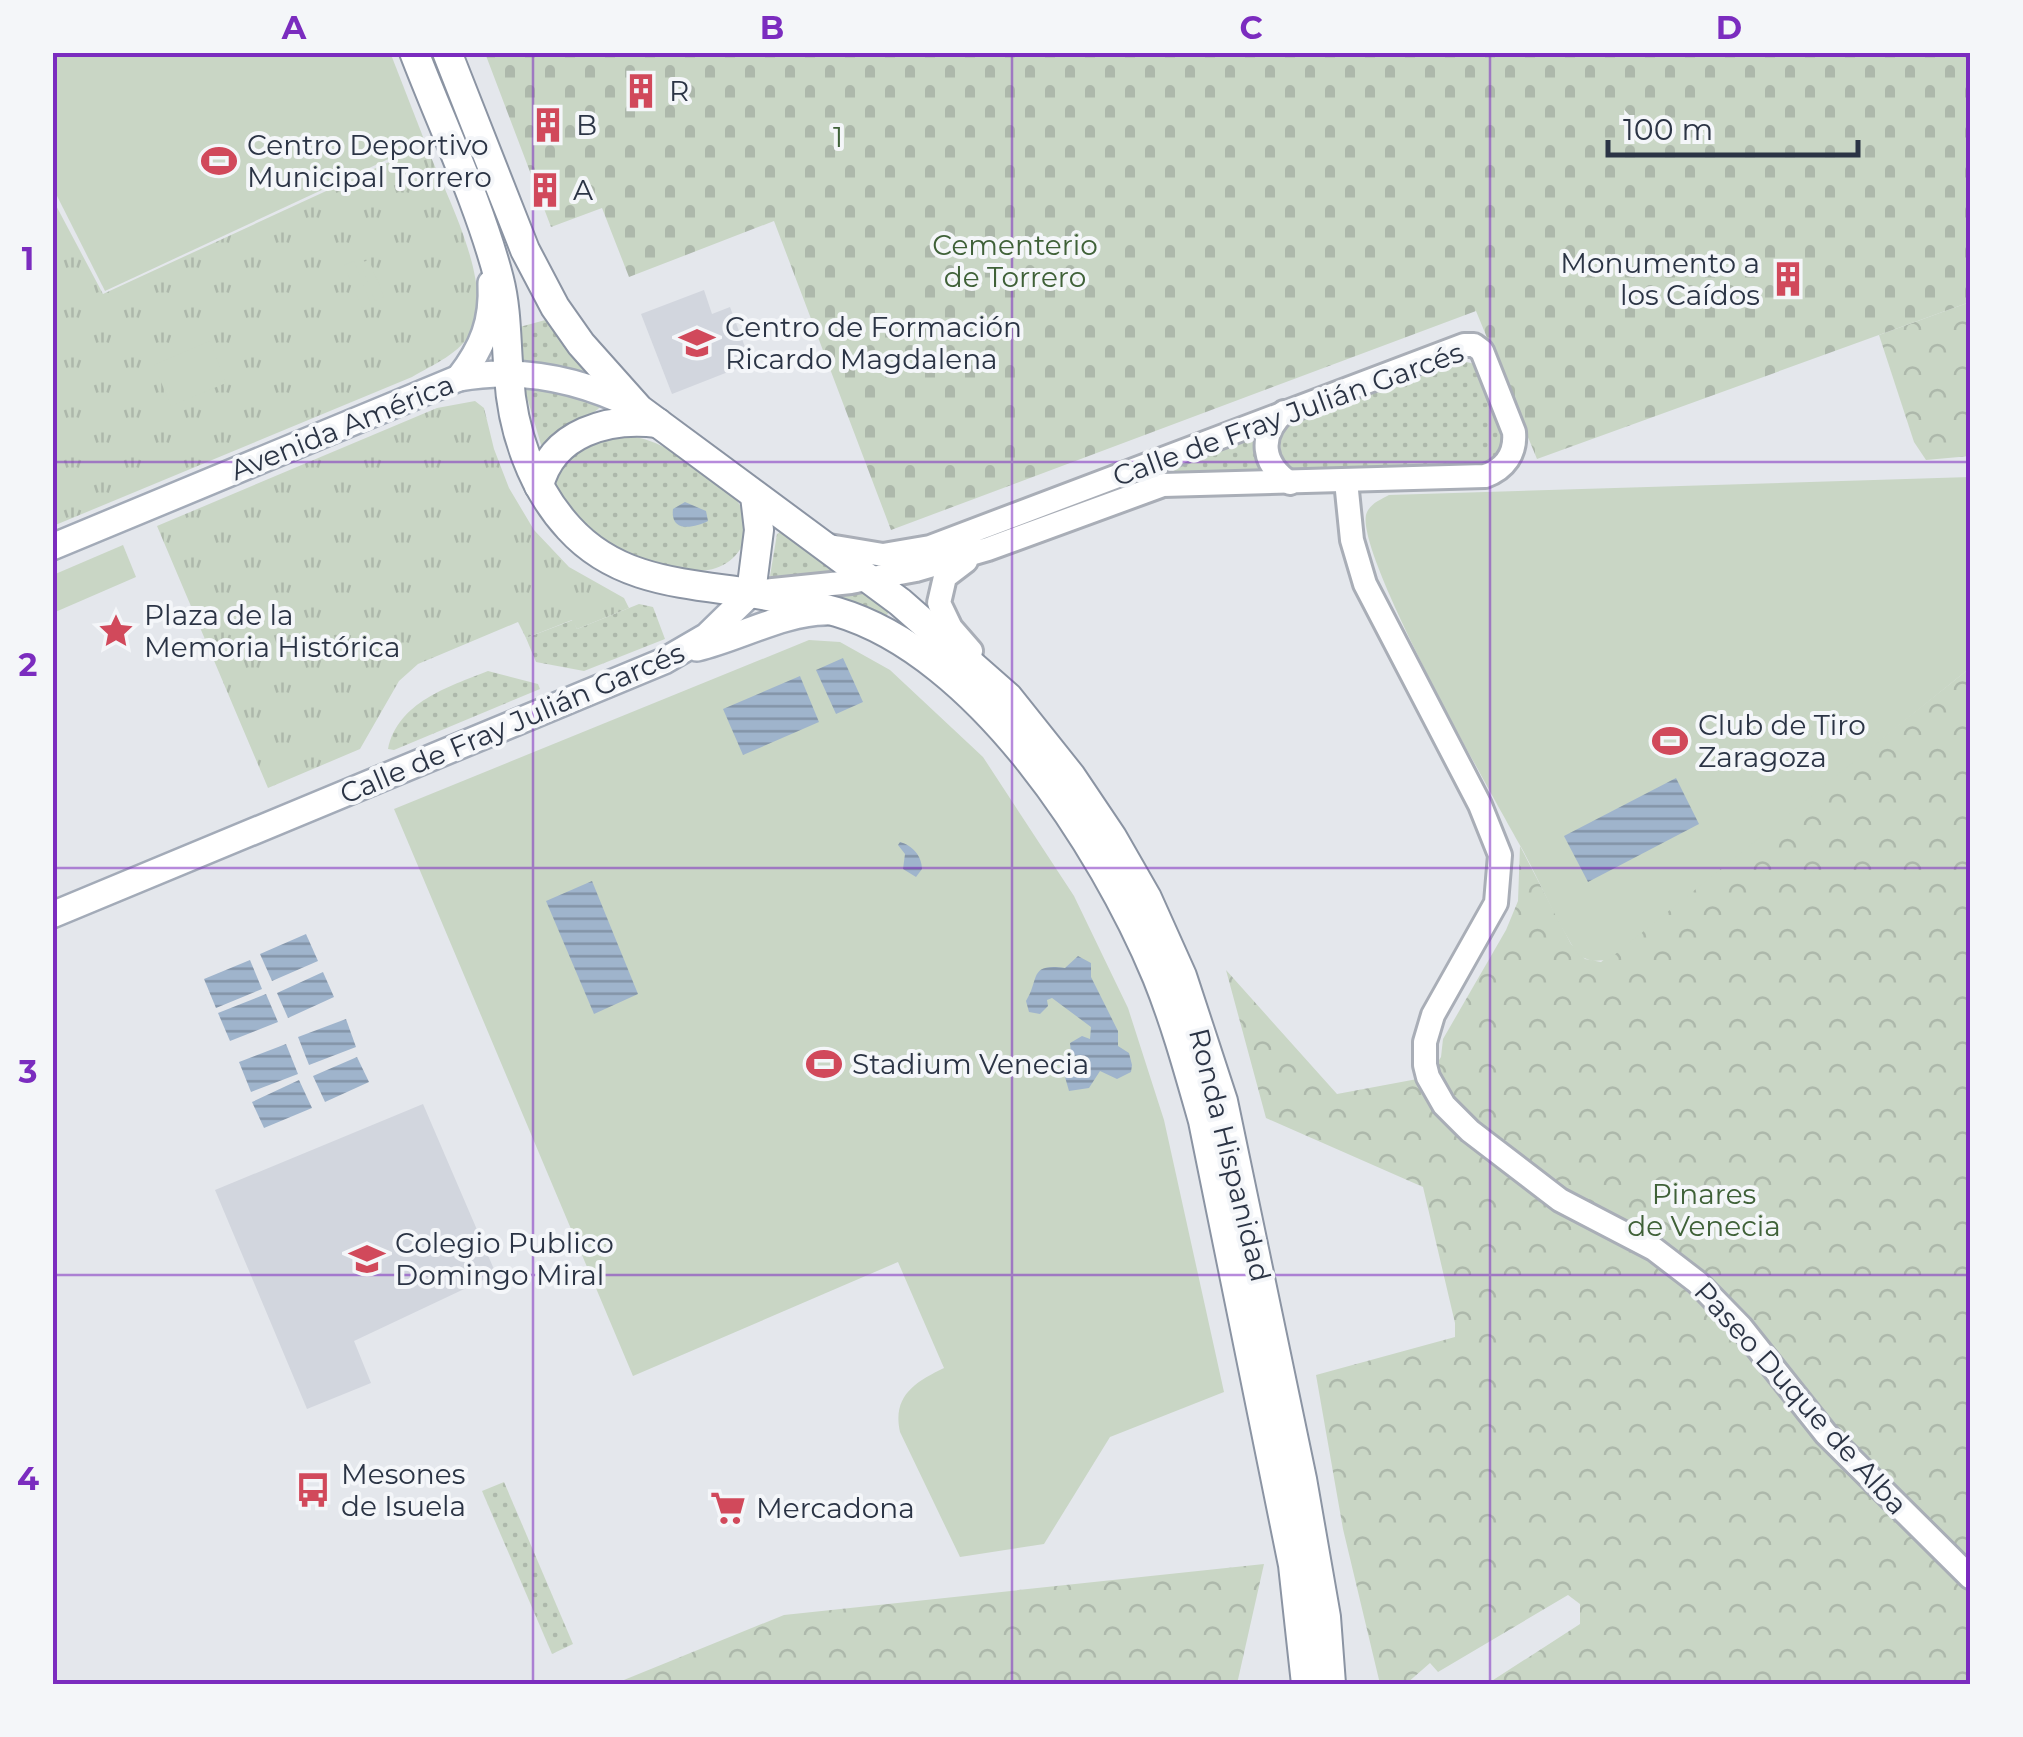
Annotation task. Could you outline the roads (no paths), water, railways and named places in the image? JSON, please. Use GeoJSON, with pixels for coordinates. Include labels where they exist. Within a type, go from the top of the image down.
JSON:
{"type":"FeatureCollection","features":[{"type":"Feature","properties":{"kind":"highway","name":"Ronda Hispanidad"},"geometry":{"type":"LineString","coordinates":[[414,52],[491,252],[502,290],[508,374],[519,434],[539,486],[555,512],[579,539],[627,570],[675,584],[751,593],[837,612],[894,636],[923,655],[973,699],[1053,795],[1126,911],[1170,1014],[1202,1121],[1296,1516],[1326,1618],[1331,1684]]}},
{"type":"Feature","properties":{"kind":"highway","name":"Ronda Hispanidad"},"geometry":{"type":"LineString","coordinates":[[448,52],[506,207],[540,280],[581,344],[649,416],[932,627],[1008,697],[1112,836],[1147,898],[1182,976],[1224,1101],[1296,1516],[1306,1684]]}},
{"type":"Feature","properties":{"kind":"highway"},"geometry":{"type":"LineString","coordinates":[[539,486],[552,457],[580,433],[649,416]]}},
{"type":"Feature","properties":{"kind":"highway"},"geometry":{"type":"LineString","coordinates":[[751,593],[758,530],[755,496]]}},
{"type":"Feature","properties":{"kind":"main road"},"geometry":{"type":"LineString","coordinates":[[459,378],[480,348],[490,322],[491,252]]}},
{"type":"Feature","properties":{"kind":"main road","name":"Avenida América"},"geometry":{"type":"LineString","coordinates":[[52,546],[459,378],[508,374],[570,381],[649,416]]}},
{"type":"Feature","properties":{"kind":"main road","name":"Calle de Fray Julián Garcés"},"geometry":{"type":"LineString","coordinates":[[52,916],[687,650],[719,626],[751,593]]}},
{"type":"Feature","properties":{"kind":"main road"},"geometry":{"type":"LineString","coordinates":[[687,650],[804,614],[837,612]]}},
{"type":"Feature","properties":{"kind":"street","name":"Calle de Fray Julián Garcés"},"geometry":{"type":"LineString","coordinates":[[751,593],[868,580],[916,570],[988,549],[1163,485],[1485,476],[1499,469],[1512,453],[1514,432],[1482,350],[1464,344],[930,547],[883,556],[816,542]]}},
{"type":"Feature","properties":{"kind":"street"},"geometry":{"type":"LineString","coordinates":[[1286,409],[1269,430],[1265,450],[1272,468],[1290,483]]}},
{"type":"Feature","properties":{"kind":"street","name":"Paseo Duque de Alba"},"geometry":{"type":"LineString","coordinates":[[1346,481],[1352,540],[1361,572],[1480,805],[1500,855],[1496,902],[1426,1034],[1425,1065],[1438,1096],[1470,1130],[1560,1200],[1654,1249],[1697,1282],[1741,1327],[1826,1434],[1970,1578]]}},
{"type":"Feature","properties":{"kind":"street"},"geometry":{"type":"LineString","coordinates":[[988,549],[945,577],[938,602],[951,628],[1008,697]]}},
{"type":"Feature","properties":{"kind":"water"},"geometry":{"type":"Polygon","coordinates":[[[685,502],[706,511],[708,521],[690,527],[675,522],[673,509],[685,502]]]}},
{"type":"Feature","properties":{"kind":"water"},"geometry":{"type":"Polygon","coordinates":[[[843,658],[863,702],[836,714],[816,670],[843,658]]]}},
{"type":"Feature","properties":{"kind":"water"},"geometry":{"type":"Polygon","coordinates":[[[800,676],[819,722],[743,755],[723,709],[800,676]]]}},
{"type":"Feature","properties":{"kind":"water"},"geometry":{"type":"Polygon","coordinates":[[[1676,778],[1699,824],[1588,882],[1564,836],[1676,778]]]}},
{"type":"Feature","properties":{"kind":"water"},"geometry":{"type":"Polygon","coordinates":[[[900,842],[912,848],[920,860],[922,869],[916,877],[903,869],[905,854],[900,842]]]}},
{"type":"Feature","properties":{"kind":"water"},"geometry":{"type":"Polygon","coordinates":[[[592,881],[638,994],[594,1014],[546,901],[592,881]]]}},
{"type":"Feature","properties":{"kind":"water"},"geometry":{"type":"Polygon","coordinates":[[[306,934],[318,961],[272,981],[260,954],[306,934]]]}},
{"type":"Feature","properties":{"kind":"water"},"geometry":{"type":"Polygon","coordinates":[[[1078,956],[1091,963],[1091,977],[1118,1031],[1118,1046],[1129,1053],[1132,1065],[1131,1072],[1117,1079],[1100,1071],[1089,1088],[1069,1091],[1065,1077],[1085,1062],[1071,1053],[1070,1043],[1082,1036],[1090,1039],[1091,1027],[1052,998],[1040,1014],[1029,1012],[1026,1001],[1040,970],[1065,968],[1078,956]]]}},
{"type":"Feature","properties":{"kind":"water"},"geometry":{"type":"Polygon","coordinates":[[[250,960],[262,989],[216,1008],[204,979],[250,960]]]}},
{"type":"Feature","properties":{"kind":"water"},"geometry":{"type":"Polygon","coordinates":[[[323,972],[334,997],[288,1018],[277,993],[323,972]]]}},
{"type":"Feature","properties":{"kind":"water"},"geometry":{"type":"Polygon","coordinates":[[[266,994],[278,1022],[230,1041],[218,1013],[266,994]]]}},
{"type":"Feature","properties":{"kind":"water"},"geometry":{"type":"Polygon","coordinates":[[[346,1019],[356,1047],[309,1065],[298,1037],[346,1019]]]}},
{"type":"Feature","properties":{"kind":"water"},"geometry":{"type":"Polygon","coordinates":[[[286,1044],[298,1074],[251,1092],[239,1062],[286,1044]]]}},
{"type":"Feature","properties":{"kind":"water"},"geometry":{"type":"Polygon","coordinates":[[[357,1057],[369,1082],[325,1102],[313,1076],[357,1057]]]}},
{"type":"Feature","properties":{"kind":"water"},"geometry":{"type":"Polygon","coordinates":[[[299,1080],[312,1108],[264,1128],[252,1102],[299,1080]]]}},
{"type":"Feature","properties":{"kind":"place","name":"R"},"geometry":{"type":"Point","coordinates":[641,91]}},
{"type":"Feature","properties":{"kind":"place","name":"B"},"geometry":{"type":"Point","coordinates":[548,125]}},
{"type":"Feature","properties":{"kind":"place","name":"Centro Deportivo Municipal Torrero"},"geometry":{"type":"Point","coordinates":[219,161]}},
{"type":"Feature","properties":{"kind":"place","name":"A"},"geometry":{"type":"Point","coordinates":[545,190]}},
{"type":"Feature","properties":{"kind":"place","name":"Monumento a los Caídos"},"geometry":{"type":"Point","coordinates":[1788,279]}},
{"type":"Feature","properties":{"kind":"place","name":"Centro de Formación Ricardo Magdalena"},"geometry":{"type":"Point","coordinates":[697,343]}},
{"type":"Feature","properties":{"kind":"place","name":"Plaza de la Memoria Histórica"},"geometry":{"type":"Point","coordinates":[116,631]}},
{"type":"Feature","properties":{"kind":"place","name":"Club de Tiro Zaragoza"},"geometry":{"type":"Point","coordinates":[1670,741]}},
{"type":"Feature","properties":{"kind":"place","name":"Stadium Venecia"},"geometry":{"type":"Point","coordinates":[824,1064]}},
{"type":"Feature","properties":{"kind":"place","name":"Colegio Publico Domingo Miral"},"geometry":{"type":"Point","coordinates":[367,1259]}},
{"type":"Feature","properties":{"kind":"place","name":"Mesones de Isuela"},"geometry":{"type":"Point","coordinates":[313,1490]}},
{"type":"Feature","properties":{"kind":"place","name":"Mercadona"},"geometry":{"type":"Point","coordinates":[728,1508]}},
{"type":"Feature","properties":{"kind":"park label","name":"1"},"geometry":{"type":"Point","coordinates":[838,137]}},
{"type":"Feature","properties":{"kind":"park label","name":"Cementerio de Torrero"},"geometry":{"type":"Point","coordinates":[1015,261]}},
{"type":"Feature","properties":{"kind":"park label","name":"Pinares de Venecia"},"geometry":{"type":"Point","coordinates":[1704,1210]}}]}
